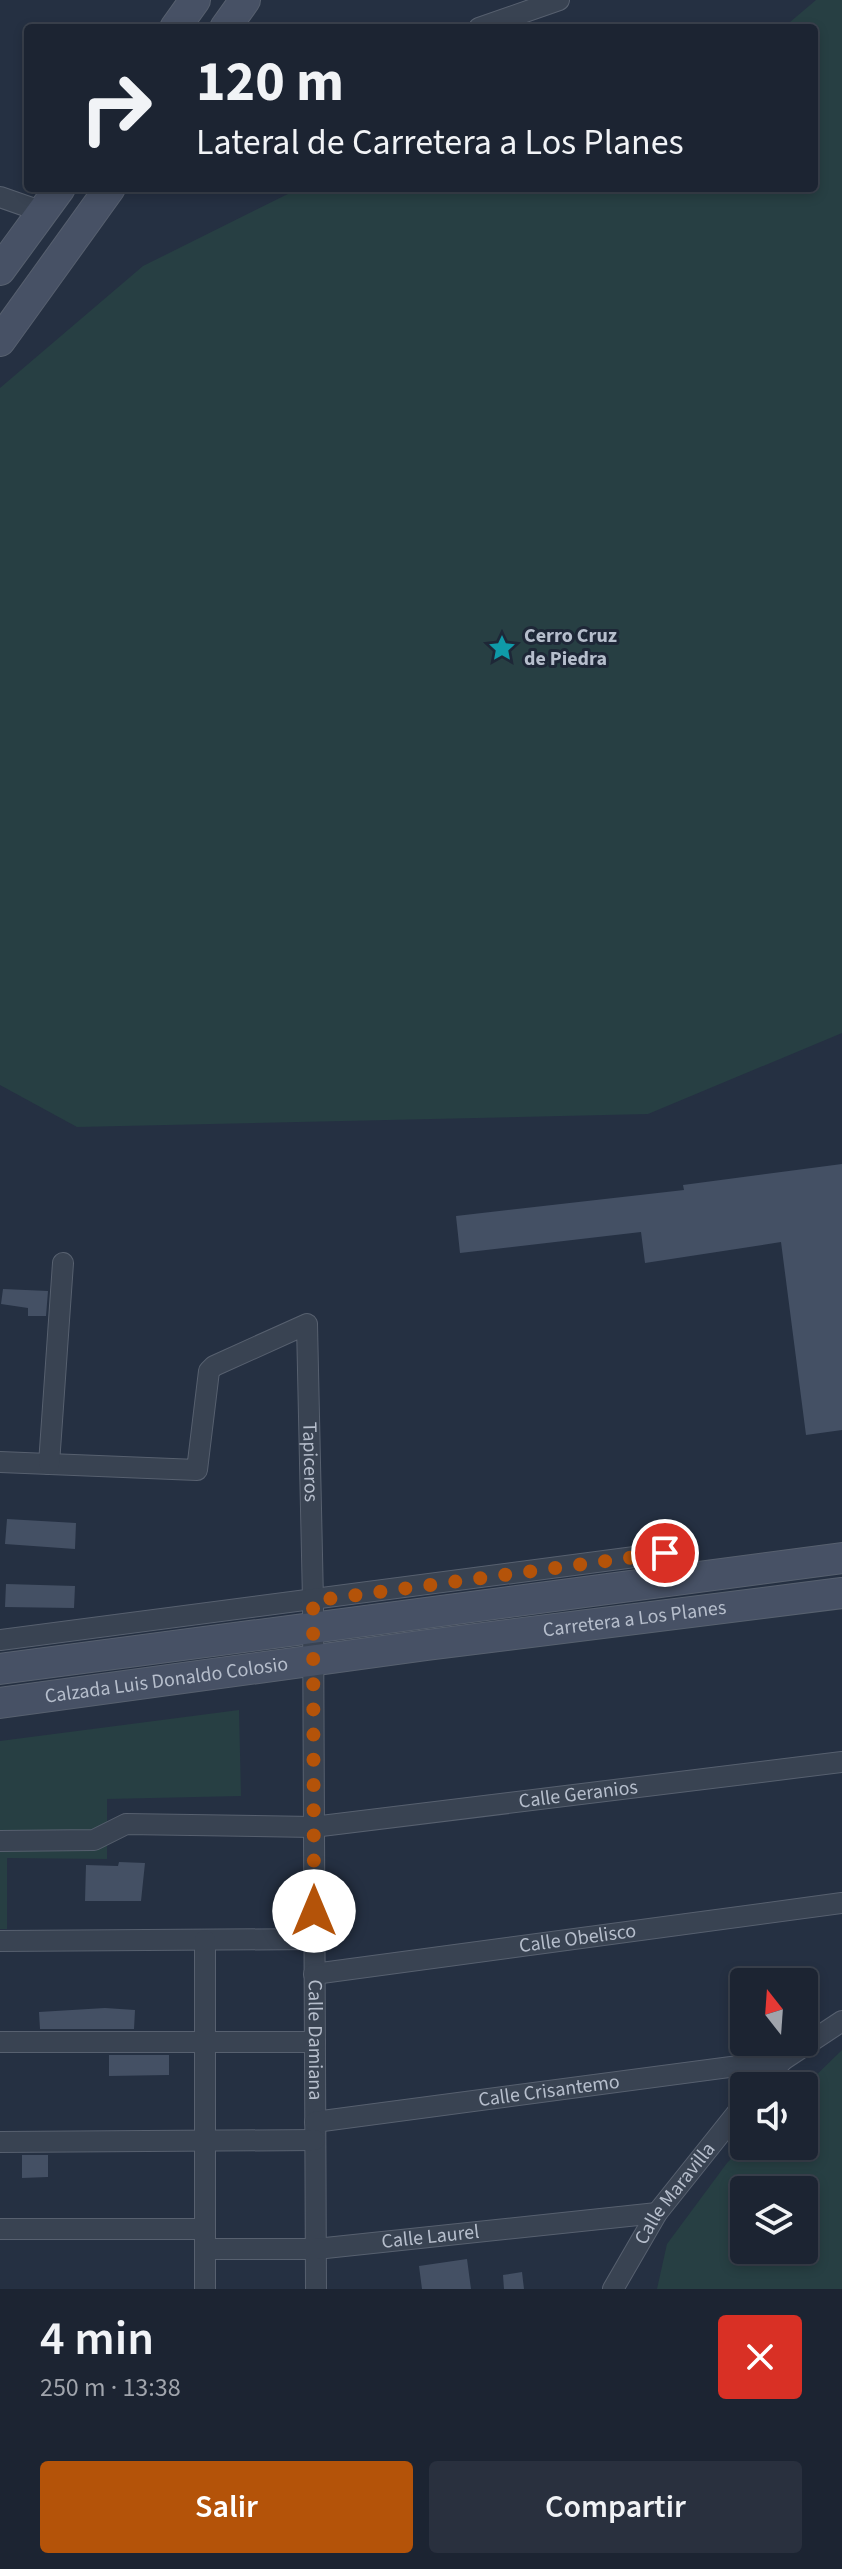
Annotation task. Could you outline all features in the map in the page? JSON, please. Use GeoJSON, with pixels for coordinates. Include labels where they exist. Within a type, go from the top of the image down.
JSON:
{"type":"FeatureCollection","features":[{"type":"Feature","properties":{"kind":"main road"},"geometry":{"type":"LineString","coordinates":[[178,24],[195,0]]}},
{"type":"Feature","properties":{"kind":"main road"},"geometry":{"type":"LineString","coordinates":[[228,24],[245,0]]}},
{"type":"Feature","properties":{"kind":"main road"},"geometry":{"type":"LineString","coordinates":[[0,341],[107,192]]}},
{"type":"Feature","properties":{"kind":"main road"},"geometry":{"type":"LineString","coordinates":[[0,270],[52,200]]}},
{"type":"Feature","properties":{"kind":"main road","name":"Carretera a Los Planes"},"geometry":{"type":"LineString","coordinates":[[423,1612],[842,1558]]}},
{"type":"Feature","properties":{"kind":"main road","name":"Carretera a Los Planes"},"geometry":{"type":"LineString","coordinates":[[427,1645],[842,1593]]}},
{"type":"Feature","properties":{"kind":"main road","name":"Calzada Luis Donaldo Colosio"},"geometry":{"type":"LineString","coordinates":[[0,1669],[312,1614],[423,1612]]}},
{"type":"Feature","properties":{"kind":"main road","name":"Calzada Luis Donaldo Colosio"},"geometry":{"type":"LineString","coordinates":[[0,1703],[427,1645]]}},
{"type":"Feature","properties":{"kind":"street"},"geometry":{"type":"LineString","coordinates":[[490,24],[559,0]]}},
{"type":"Feature","properties":{"kind":"street"},"geometry":{"type":"LineString","coordinates":[[0,197],[52,200]]}},
{"type":"Feature","properties":{"kind":"street"},"geometry":{"type":"LineString","coordinates":[[0,1462],[49,1464],[63,1263]]}},
{"type":"Feature","properties":{"kind":"street","name":"Tapiceros"},"geometry":{"type":"LineString","coordinates":[[49,1464],[195,1471],[199,1468],[209,1371],[223,1361],[307,1324],[312,1614]]}},
{"type":"Feature","properties":{"kind":"street"},"geometry":{"type":"LineString","coordinates":[[0,1640],[312,1614],[665,1553]]}},
{"type":"Feature","properties":{"kind":"street","name":"Calle Damiana"},"geometry":{"type":"LineString","coordinates":[[312,1614],[316,2289]]}},
{"type":"Feature","properties":{"kind":"street","name":"Calle Geranios"},"geometry":{"type":"LineString","coordinates":[[0,1841],[94,1840],[126,1824],[313,1827],[842,1762]]}},
{"type":"Feature","properties":{"kind":"street","name":"Calle Obelisco"},"geometry":{"type":"LineString","coordinates":[[314,1974],[842,1903]]}},
{"type":"Feature","properties":{"kind":"street"},"geometry":{"type":"LineString","coordinates":[[0,1941],[314,1939]]}},
{"type":"Feature","properties":{"kind":"street"},"geometry":{"type":"LineString","coordinates":[[205,1940],[205,2289]]}},
{"type":"Feature","properties":{"kind":"street"},"geometry":{"type":"LineString","coordinates":[[772,2072],[783,2060],[842,2021]]}},
{"type":"Feature","properties":{"kind":"street"},"geometry":{"type":"LineString","coordinates":[[0,2042],[315,2042]]}},
{"type":"Feature","properties":{"kind":"street","name":"Calle Crisantemo"},"geometry":{"type":"LineString","coordinates":[[0,2142],[205,2141],[315,2131],[783,2060]]}},
{"type":"Feature","properties":{"kind":"street","name":"Calle Maravilla"},"geometry":{"type":"LineString","coordinates":[[613,2289],[657,2213],[730,2122]]}},
{"type":"Feature","properties":{"kind":"street","name":"Calle Laurel"},"geometry":{"type":"LineString","coordinates":[[0,2229],[205,2239],[316,2249],[657,2213]]}},
{"type":"Feature","properties":{"kind":"green space"},"geometry":{"type":"Polygon","coordinates":[[[816,0],[842,0],[842,1033],[648,1114],[77,1127],[0,1085],[0,388],[143,266],[292,192],[818,192],[818,24],[788,24],[816,0]]]}},
{"type":"Feature","properties":{"kind":"green space"},"geometry":{"type":"Polygon","coordinates":[[[239,1710],[241,1796],[107,1799],[107,1859],[7,1858],[7,1929],[0,1929],[0,1741],[239,1710]]]}},
{"type":"Feature","properties":{"kind":"green space"},"geometry":{"type":"Polygon","coordinates":[[[842,2050],[842,2289],[657,2289],[667,2244],[730,2160],[818,2160],[818,2073],[842,2050]]]}},
{"type":"Feature","properties":{"kind":"building"},"geometry":{"type":"Polygon","coordinates":[[[842,1164],[842,1430],[806,1435],[781,1242],[645,1263],[641,1232],[460,1253],[456,1216],[684,1190],[683,1185],[842,1164]]]}},
{"type":"Feature","properties":{"kind":"building"},"geometry":{"type":"Polygon","coordinates":[[[3,1289],[48,1291],[46,1316],[28,1316],[28,1308],[1,1304],[3,1289]]]}},
{"type":"Feature","properties":{"kind":"building"},"geometry":{"type":"Polygon","coordinates":[[[7,1519],[76,1523],[75,1549],[5,1544],[7,1519]]]}},
{"type":"Feature","properties":{"kind":"building"},"geometry":{"type":"Polygon","coordinates":[[[6,1584],[75,1586],[74,1608],[5,1607],[6,1584]]]}},
{"type":"Feature","properties":{"kind":"building"},"geometry":{"type":"Polygon","coordinates":[[[119,1862],[145,1863],[141,1901],[85,1901],[86,1865],[118,1866],[119,1862]]]}},
{"type":"Feature","properties":{"kind":"building"},"geometry":{"type":"Polygon","coordinates":[[[105,2008],[135,2010],[134,2029],[40,2029],[39,2012],[105,2008]]]}},
{"type":"Feature","properties":{"kind":"building"},"geometry":{"type":"Polygon","coordinates":[[[109,2055],[169,2055],[169,2075],[109,2076],[109,2055]]]}},
{"type":"Feature","properties":{"kind":"building"},"geometry":{"type":"Polygon","coordinates":[[[22,2155],[48,2155],[48,2177],[22,2178],[22,2155]]]}},
{"type":"Feature","properties":{"kind":"building"},"geometry":{"type":"Polygon","coordinates":[[[467,2259],[471,2289],[422,2289],[419,2266],[467,2259]]]}},
{"type":"Feature","properties":{"kind":"building"},"geometry":{"type":"Polygon","coordinates":[[[522,2272],[524,2289],[504,2289],[503,2275],[522,2272]]]}},
{"type":"Feature","properties":{"kind":"place","name":"Cerro Cruz de Piedra"},"geometry":{"type":"Point","coordinates":[502,648]}},
{"type":"Feature","properties":{"kind":"route"},"geometry":{"type":"LineString","coordinates":[[314,1911],[313,1601],[665,1553]]}}]}
